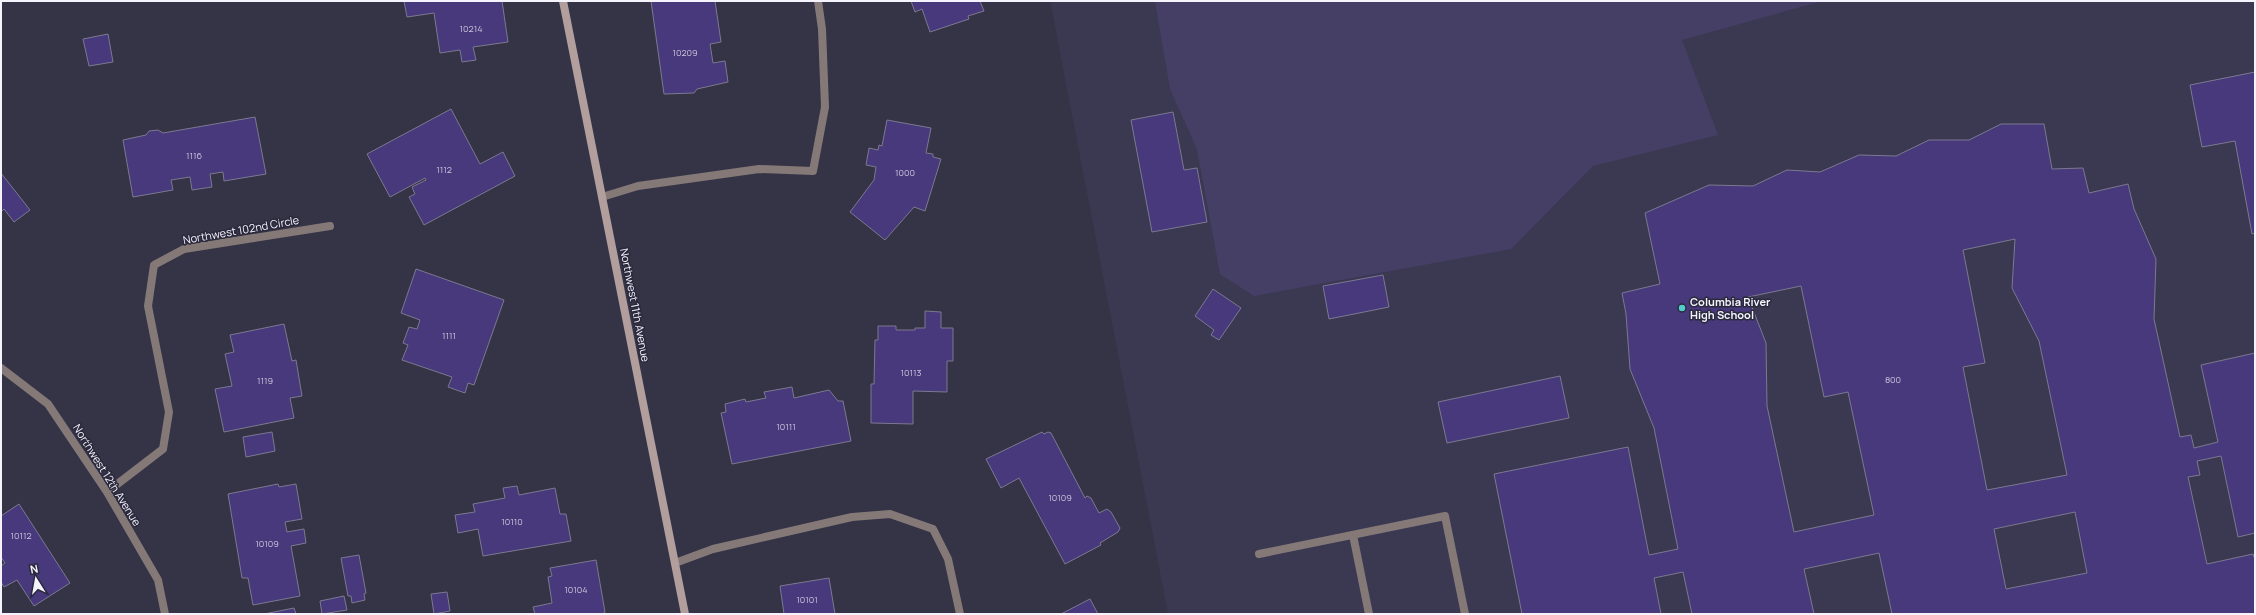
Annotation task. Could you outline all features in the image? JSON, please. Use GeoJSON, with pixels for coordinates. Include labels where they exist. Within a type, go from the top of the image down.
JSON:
{"type":"FeatureCollection","features":[{"type":"Feature","properties":{"kind":"street","name":"Northwest 11th Avenue"},"geometry":{"type":"LineString","coordinates":[[563,1],[685,614]]}},
{"type":"Feature","properties":{"kind":"street"},"geometry":{"type":"LineString","coordinates":[[602,197],[638,186],[759,169],[813,171],[826,107],[822,29],[818,1]]}},
{"type":"Feature","properties":{"kind":"street","name":"Northwest 102nd Circle"},"geometry":{"type":"LineString","coordinates":[[107,492],[164,449],[170,412],[148,306],[154,265],[184,249],[330,226]]}},
{"type":"Feature","properties":{"kind":"street","name":"Northwest 12th Avenue"},"geometry":{"type":"LineString","coordinates":[[1,368],[48,404],[107,492],[158,580],[165,614]]}},
{"type":"Feature","properties":{"kind":"street"},"geometry":{"type":"LineString","coordinates":[[675,563],[713,549],[801,528],[852,517],[890,514],[933,529],[948,560],[960,614]]}},
{"type":"Feature","properties":{"kind":"street"},"geometry":{"type":"LineString","coordinates":[[1259,554],[1445,516],[1465,614]]}},
{"type":"Feature","properties":{"kind":"street"},"geometry":{"type":"LineString","coordinates":[[1353,535],[1369,614]]}},
{"type":"Feature","properties":{"kind":"shaded area","name":"Columbia River High School"},"geometry":{"type":"Polygon","coordinates":[[[1050,1],[2255,1],[2255,614],[1168,614],[1050,1]]]}},
{"type":"Feature","properties":{"kind":"shaded area"},"geometry":{"type":"Polygon","coordinates":[[[1155,1],[1822,1],[1682,40],[1718,135],[1593,166],[1511,249],[1254,296],[1220,274],[1197,149],[1170,89],[1155,1]]]}},
{"type":"Feature","properties":{"kind":"building"},"geometry":{"type":"Polygon","coordinates":[[[404,1],[502,1],[508,42],[473,47],[476,60],[462,62],[460,50],[440,53],[434,13],[407,17],[404,1]]]}},
{"type":"Feature","properties":{"kind":"building"},"geometry":{"type":"Polygon","coordinates":[[[651,1],[715,1],[721,42],[710,44],[713,63],[725,61],[728,82],[697,89],[694,93],[664,94],[651,1]]]}},
{"type":"Feature","properties":{"kind":"building"},"geometry":{"type":"Polygon","coordinates":[[[911,1],[980,1],[984,11],[968,16],[969,19],[930,32],[922,9],[915,12],[911,1]]]}},
{"type":"Feature","properties":{"kind":"building"},"geometry":{"type":"Polygon","coordinates":[[[108,34],[113,62],[89,66],[83,39],[108,34]]]}},
{"type":"Feature","properties":{"kind":"building"},"geometry":{"type":"Polygon","coordinates":[[[2255,72],[2255,233],[2252,234],[2235,141],[2202,147],[2190,85],[2255,72]]]}},
{"type":"Feature","properties":{"kind":"building"},"geometry":{"type":"Polygon","coordinates":[[[451,109],[480,164],[503,152],[515,176],[424,225],[409,197],[415,194],[412,187],[426,180],[425,178],[390,197],[367,154],[451,109]]]}},
{"type":"Feature","properties":{"kind":"building"},"geometry":{"type":"Polygon","coordinates":[[[1173,112],[1184,170],[1197,168],[1207,222],[1152,232],[1131,120],[1173,112]]]}},
{"type":"Feature","properties":{"kind":"building"},"geometry":{"type":"Polygon","coordinates":[[[255,117],[266,174],[224,181],[223,172],[210,174],[212,187],[192,190],[190,177],[171,180],[173,190],[133,197],[123,140],[146,135],[149,131],[158,130],[163,133],[255,117]]]}},
{"type":"Feature","properties":{"kind":"building"},"geometry":{"type":"Polygon","coordinates":[[[887,120],[931,128],[926,153],[933,154],[933,157],[941,159],[925,211],[914,207],[885,240],[850,212],[874,180],[876,167],[866,165],[869,148],[878,150],[879,145],[882,146],[887,120]]]}},
{"type":"Feature","properties":{"kind":"building"},"geometry":{"type":"Polygon","coordinates":[[[2001,124],[2044,124],[2052,169],[2083,168],[2089,193],[2128,184],[2134,209],[2156,259],[2154,319],[2180,437],[2191,435],[2194,448],[2218,442],[2201,365],[2255,353],[2255,533],[2238,537],[2221,456],[2197,461],[2200,475],[2188,477],[2207,564],[2253,554],[2255,560],[2255,614],[1892,614],[1879,553],[1804,569],[1814,614],[1692,614],[1683,572],[1654,578],[1661,614],[1522,614],[1494,474],[1628,447],[1649,555],[1678,549],[1654,428],[1630,369],[1626,314],[1622,293],[1660,284],[1645,213],[1709,185],[1753,186],[1787,170],[1820,172],[1859,155],[1896,156],[1929,140],[1969,140],[2001,124]],[[2015,239],[1963,250],[1985,363],[1963,367],[1987,490],[2067,475],[2039,341],[2012,288],[2015,239]],[[1801,286],[1748,297],[1766,343],[1767,406],[1794,532],[1874,515],[1848,392],[1824,397],[1801,286]],[[2075,512],[1994,529],[2006,589],[2087,573],[2075,512]]]}},
{"type":"Feature","properties":{"kind":"building"},"geometry":{"type":"Polygon","coordinates":[[[1,173],[30,210],[14,222],[4,209],[1,212],[1,173]]]}},
{"type":"Feature","properties":{"kind":"building"},"geometry":{"type":"Polygon","coordinates":[[[416,269],[504,300],[474,385],[468,383],[465,393],[448,387],[452,377],[402,360],[408,345],[403,343],[409,327],[417,329],[420,320],[401,313],[416,269]]]}},
{"type":"Feature","properties":{"kind":"building"},"geometry":{"type":"Polygon","coordinates":[[[1383,275],[1389,307],[1329,319],[1323,286],[1383,275]]]}},
{"type":"Feature","properties":{"kind":"building"},"geometry":{"type":"Polygon","coordinates":[[[1213,289],[1241,308],[1219,340],[1211,335],[1214,330],[1195,316],[1213,289]]]}},
{"type":"Feature","properties":{"kind":"building"},"geometry":{"type":"Polygon","coordinates":[[[925,311],[941,312],[941,328],[953,328],[953,361],[947,361],[947,392],[913,391],[913,424],[871,423],[871,384],[874,384],[875,340],[878,340],[878,326],[896,326],[896,330],[915,330],[915,328],[925,328],[925,311]]]}},
{"type":"Feature","properties":{"kind":"building"},"geometry":{"type":"Polygon","coordinates":[[[284,324],[292,361],[296,360],[302,396],[290,398],[294,418],[224,432],[215,389],[232,386],[225,354],[234,352],[230,335],[284,324]]]}},
{"type":"Feature","properties":{"kind":"building"},"geometry":{"type":"Polygon","coordinates":[[[1560,376],[1569,418],[1447,443],[1438,402],[1560,376]]]}},
{"type":"Feature","properties":{"kind":"building"},"geometry":{"type":"Polygon","coordinates":[[[792,387],[794,398],[829,390],[838,401],[843,401],[851,441],[732,464],[721,413],[726,412],[725,404],[745,399],[746,402],[766,398],[764,392],[792,387]]]}},
{"type":"Feature","properties":{"kind":"building"},"geometry":{"type":"Polygon","coordinates":[[[272,432],[275,451],[246,457],[243,437],[272,432]]]}},
{"type":"Feature","properties":{"kind":"building"},"geometry":{"type":"Polygon","coordinates":[[[1042,432],[1044,434],[1048,432],[1051,433],[1085,498],[1087,496],[1091,498],[1099,513],[1107,509],[1111,512],[1120,528],[1118,532],[1100,543],[1101,545],[1065,564],[1019,478],[1001,488],[986,459],[1042,432]]]}},
{"type":"Feature","properties":{"kind":"building"},"geometry":{"type":"Polygon","coordinates":[[[278,484],[279,487],[296,484],[302,519],[285,522],[287,532],[304,529],[306,543],[291,546],[300,596],[253,605],[248,578],[242,578],[228,494],[278,484]]]}},
{"type":"Feature","properties":{"kind":"building"},"geometry":{"type":"Polygon","coordinates":[[[517,486],[519,495],[555,488],[560,514],[566,514],[571,541],[483,556],[478,529],[458,533],[455,515],[475,512],[473,504],[505,498],[503,488],[517,486]]]}},
{"type":"Feature","properties":{"kind":"building"},"geometry":{"type":"Polygon","coordinates":[[[19,504],[70,583],[34,606],[17,580],[4,587],[1,582],[1,566],[5,563],[1,557],[1,516],[19,504]]]}},
{"type":"Feature","properties":{"kind":"building"},"geometry":{"type":"Polygon","coordinates":[[[359,555],[366,593],[364,594],[365,600],[352,603],[351,596],[348,596],[341,558],[359,555]]]}},
{"type":"Feature","properties":{"kind":"building"},"geometry":{"type":"Polygon","coordinates":[[[596,560],[605,612],[602,614],[535,614],[533,607],[552,603],[548,577],[552,576],[550,568],[596,560]]]}},
{"type":"Feature","properties":{"kind":"building"},"geometry":{"type":"Polygon","coordinates":[[[829,578],[835,614],[784,614],[780,586],[829,578]]]}},
{"type":"Feature","properties":{"kind":"building"},"geometry":{"type":"Polygon","coordinates":[[[447,592],[450,611],[434,614],[431,594],[447,592]]]}},
{"type":"Feature","properties":{"kind":"building"},"geometry":{"type":"Polygon","coordinates":[[[344,596],[347,610],[322,614],[320,601],[344,596]]]}},
{"type":"Feature","properties":{"kind":"building"},"geometry":{"type":"Polygon","coordinates":[[[1090,599],[1098,614],[1061,614],[1090,599]]]}},
{"type":"Feature","properties":{"kind":"building"},"geometry":{"type":"Polygon","coordinates":[[[294,608],[296,614],[264,614],[294,608]]]}},
{"type":"Feature","properties":{"kind":"place","name":"Columbia River High School"},"geometry":{"type":"Point","coordinates":[1682,308]}}]}
